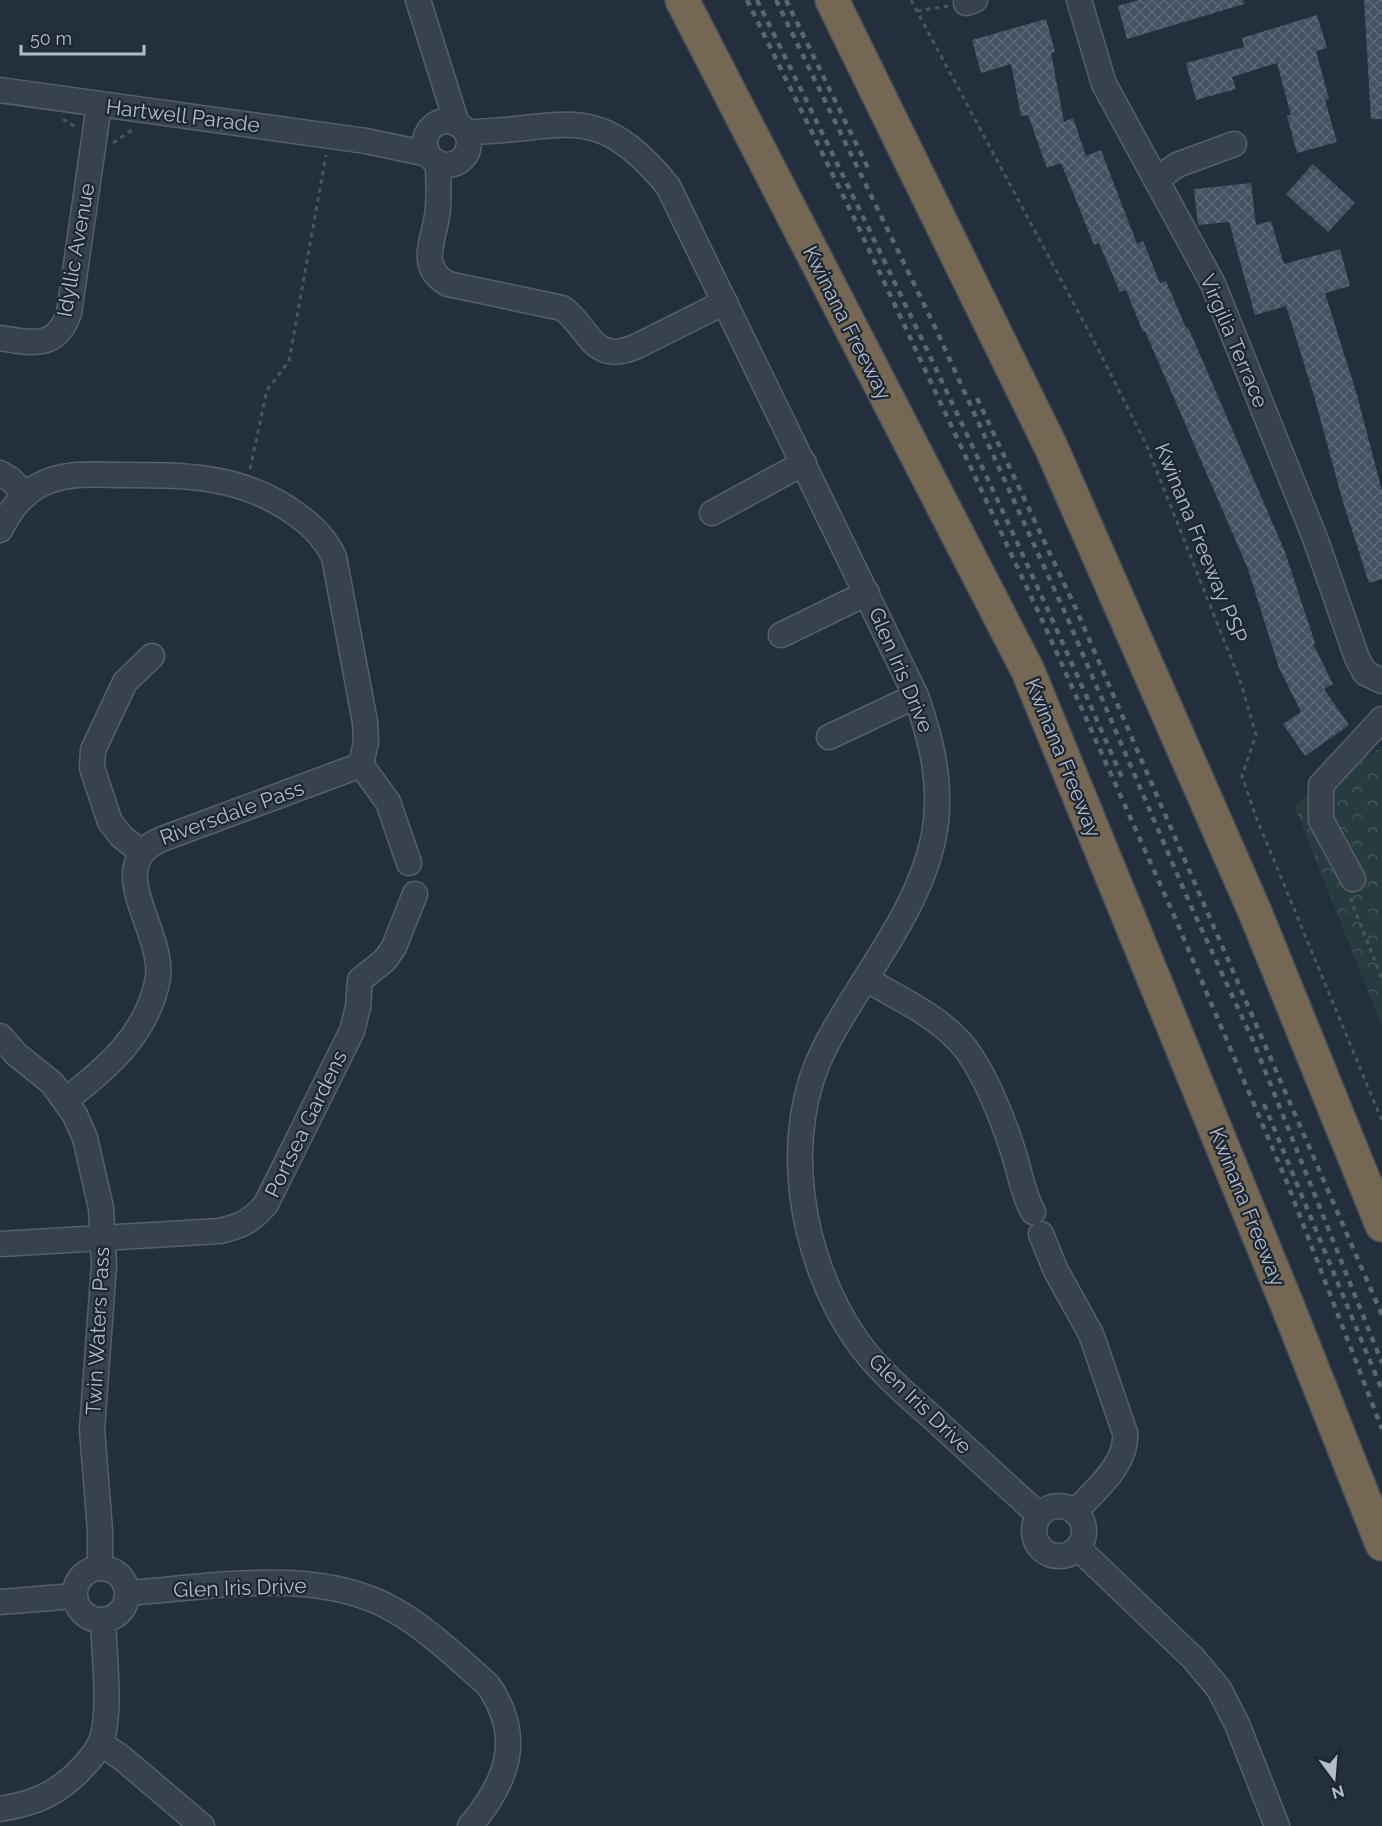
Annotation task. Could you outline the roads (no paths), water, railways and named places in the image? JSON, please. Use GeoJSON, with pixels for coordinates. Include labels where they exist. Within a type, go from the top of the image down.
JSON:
{"type":"FeatureCollection","features":[{"type":"Feature","properties":{"kind":"highway"},"geometry":{"type":"LineString","coordinates":[[673,0],[786,206]]}},
{"type":"Feature","properties":{"kind":"highway","name":"Kwinana Freeway"},"geometry":{"type":"LineString","coordinates":[[682,0],[786,206],[1028,671],[1288,1307],[1382,1544]]}},
{"type":"Feature","properties":{"kind":"highway"},"geometry":{"type":"LineString","coordinates":[[832,0],[1051,447],[1255,912],[1382,1225]]}},
{"type":"Feature","properties":{"kind":"street"},"geometry":{"type":"LineString","coordinates":[[418,0],[437,66],[439,103],[447,144],[430,252],[432,271],[436,277],[448,284],[562,308],[571,314],[590,342],[611,351],[624,351],[725,302]]}},
{"type":"Feature","properties":{"kind":"street","name":"Virgilia Terrace"},"geometry":{"type":"LineString","coordinates":[[1079,0],[1104,84],[1213,284],[1315,538],[1357,658],[1365,673],[1382,681]]}},
{"type":"Feature","properties":{"kind":"street","name":"Hartwell Parade"},"geometry":{"type":"LineString","coordinates":[[0,90],[366,141],[447,144],[508,132]]}},
{"type":"Feature","properties":{"kind":"street","name":"Idyllic Avenue"},"geometry":{"type":"LineString","coordinates":[[0,338],[32,343],[45,341],[56,336],[65,326],[69,313],[99,105]]}},
{"type":"Feature","properties":{"kind":"street","name":"Glen Iris Drive"},"geometry":{"type":"LineString","coordinates":[[508,132],[539,125],[570,123],[597,127],[644,157],[668,186],[916,696],[933,746],[937,804],[934,836],[916,890],[825,1046],[805,1111],[802,1176],[806,1222],[817,1264],[833,1302],[877,1368],[1039,1515]]}},
{"type":"Feature","properties":{"kind":"street"},"geometry":{"type":"LineString","coordinates":[[1156,180],[1178,165],[1234,144]]}},
{"type":"Feature","properties":{"kind":"street"},"geometry":{"type":"LineString","coordinates":[[712,513],[804,463]]}},
{"type":"Feature","properties":{"kind":"street"},"geometry":{"type":"LineString","coordinates":[[0,473],[10,479],[26,495]]}},
{"type":"Feature","properties":{"kind":"street"},"geometry":{"type":"LineString","coordinates":[[0,530],[10,511],[26,495],[61,476],[83,475],[182,475],[214,478],[247,487],[268,496],[310,524],[326,540],[334,557],[365,722],[366,742],[361,765],[388,802],[409,863]]}},
{"type":"Feature","properties":{"kind":"street"},"geometry":{"type":"LineString","coordinates":[[781,635],[867,593]]}},
{"type":"Feature","properties":{"kind":"street"},"geometry":{"type":"LineString","coordinates":[[141,852],[121,836],[110,822],[92,768],[93,750],[125,682],[152,656]]}},
{"type":"Feature","properties":{"kind":"street"},"geometry":{"type":"LineString","coordinates":[[829,737],[916,696]]}},
{"type":"Feature","properties":{"kind":"street"},"geometry":{"type":"LineString","coordinates":[[1353,879],[1321,820],[1322,785],[1382,719]]}},
{"type":"Feature","properties":{"kind":"street","name":"Riversdale Pass"},"geometry":{"type":"LineString","coordinates":[[66,1100],[103,1071],[133,1039],[157,984],[159,967],[156,948],[132,878],[135,863],[141,852],[150,844],[162,839],[361,765]]}},
{"type":"Feature","properties":{"kind":"street","name":"Portsea Gardens"},"geometry":{"type":"LineString","coordinates":[[104,1238],[220,1231],[242,1226],[255,1218],[266,1204],[352,1031],[358,1007],[360,980],[385,960],[394,948],[415,894]]}},
{"type":"Feature","properties":{"kind":"street"},"geometry":{"type":"LineString","coordinates":[[866,979],[946,1029],[963,1046],[977,1066],[1013,1151],[1023,1193],[1033,1212]]}},
{"type":"Feature","properties":{"kind":"street","name":"Twin Waters Pass"},"geometry":{"type":"LineString","coordinates":[[0,1036],[16,1054],[52,1083],[66,1100],[85,1138],[100,1208],[104,1238],[92,1438],[100,1531],[100,1568]]}},
{"type":"Feature","properties":{"kind":"street"},"geometry":{"type":"LineString","coordinates":[[1041,1234],[1046,1251],[1091,1334],[1125,1439],[1115,1466],[1075,1512]]}},
{"type":"Feature","properties":{"kind":"street"},"geometry":{"type":"LineString","coordinates":[[0,1244],[104,1238]]}},
{"type":"Feature","properties":{"kind":"street"},"geometry":{"type":"LineString","coordinates":[[1056,1506],[1075,1512],[1084,1529],[1078,1548],[1061,1557],[1042,1551],[1033,1534],[1039,1515],[1056,1506]]}},
{"type":"Feature","properties":{"kind":"street"},"geometry":{"type":"LineString","coordinates":[[1078,1548],[1193,1658],[1219,1689],[1237,1724],[1277,1826]]}},
{"type":"Feature","properties":{"kind":"street"},"geometry":{"type":"LineString","coordinates":[[100,1568],[119,1575],[128,1593],[121,1612],[103,1621],[93,1620],[84,1614],[75,1596],[76,1586],[82,1577],[90,1570],[100,1568]]}},
{"type":"Feature","properties":{"kind":"street","name":"Glen Iris Drive"},"geometry":{"type":"LineString","coordinates":[[128,1593],[297,1583],[355,1592],[396,1611],[488,1685],[506,1718],[507,1765],[499,1786],[470,1826]]}},
{"type":"Feature","properties":{"kind":"street"},"geometry":{"type":"LineString","coordinates":[[0,1602],[75,1596]]}},
{"type":"Feature","properties":{"kind":"street"},"geometry":{"type":"LineString","coordinates":[[0,1809],[29,1804],[56,1792],[85,1766],[100,1743],[106,1719],[103,1621]]}},
{"type":"Feature","properties":{"kind":"street"},"geometry":{"type":"LineString","coordinates":[[100,1743],[122,1758],[202,1826]]}},
{"type":"Feature","properties":{"kind":"railway"},"geometry":{"type":"LineString","coordinates":[[747,0],[857,224],[1043,622],[1173,913],[1286,1180],[1382,1429]]}},
{"type":"Feature","properties":{"kind":"railway"},"geometry":{"type":"LineString","coordinates":[[757,0],[945,388],[1036,583],[1123,780]]}},
{"type":"Feature","properties":{"kind":"railway"},"geometry":{"type":"LineString","coordinates":[[776,0],[934,325],[1066,615],[1190,904],[1254,1043],[1382,1363]]}},
{"type":"Feature","properties":{"kind":"railway"},"geometry":{"type":"LineString","coordinates":[[786,0],[868,168]]}},
{"type":"Feature","properties":{"kind":"railway"},"geometry":{"type":"LineString","coordinates":[[977,398],[1076,609],[1382,1315]]}},
{"type":"Feature","properties":{"kind":"railway"},"geometry":{"type":"LineString","coordinates":[[1264,1104],[1382,1390]]}}]}
